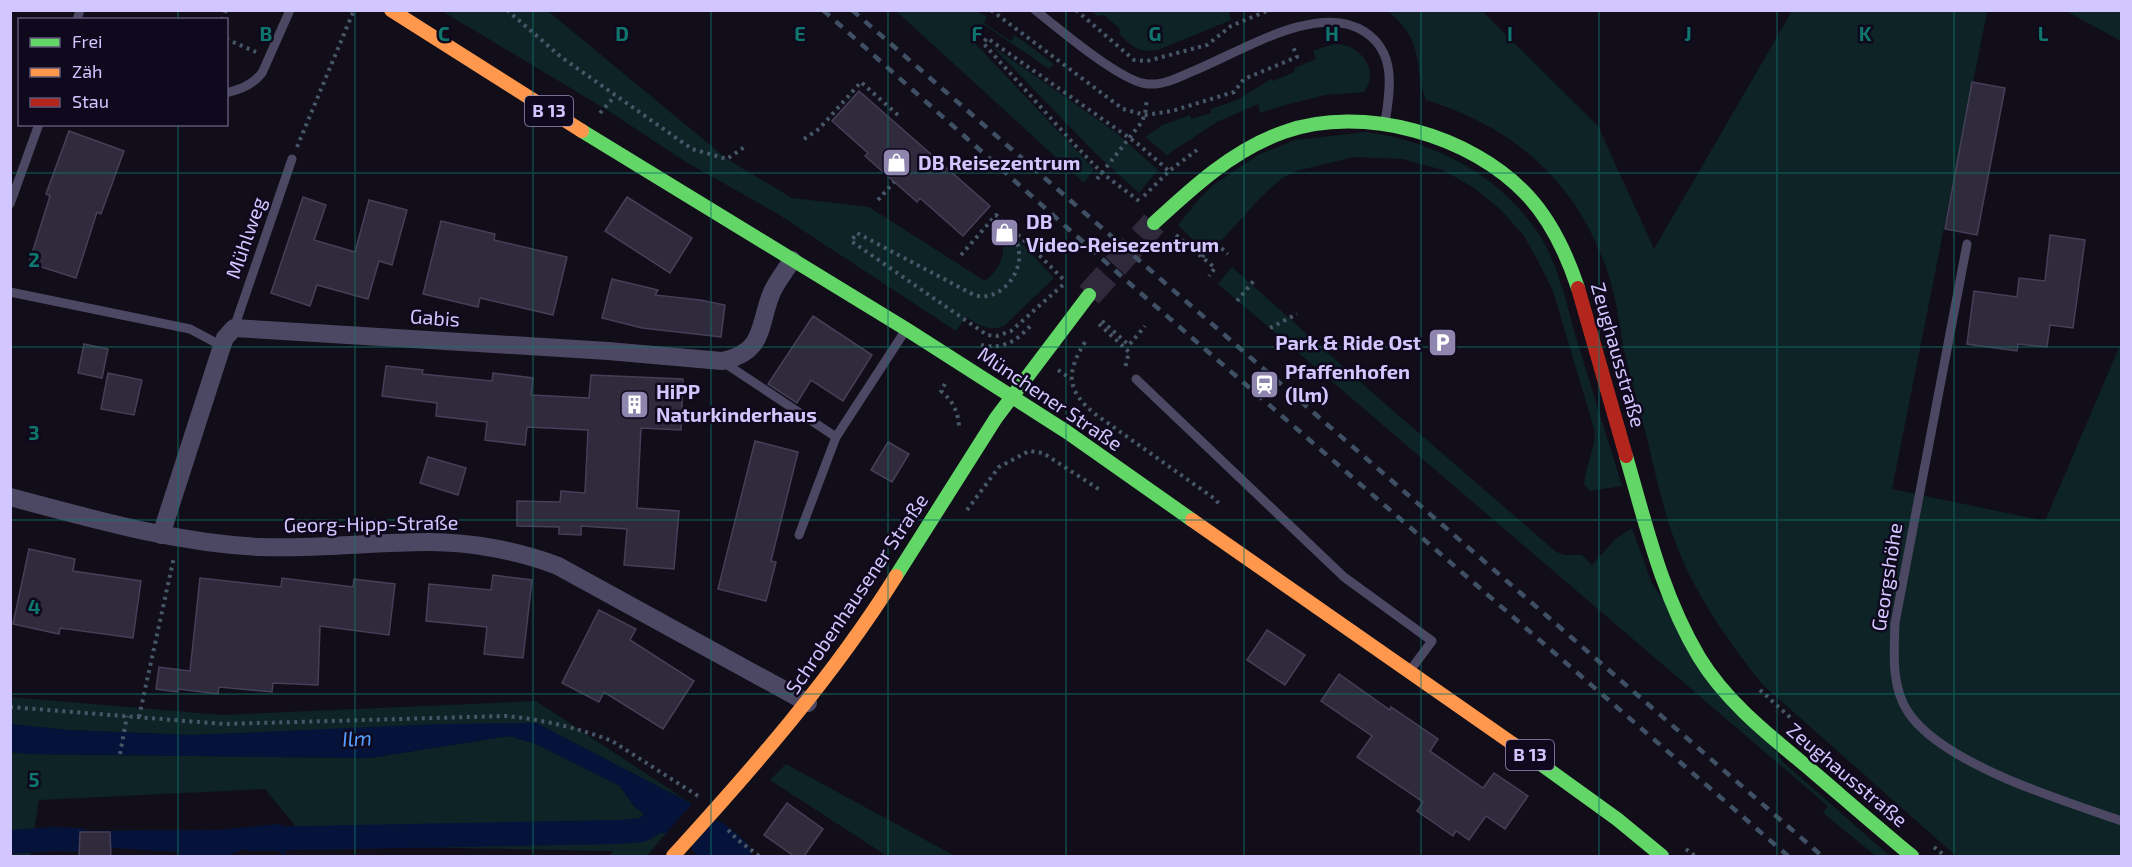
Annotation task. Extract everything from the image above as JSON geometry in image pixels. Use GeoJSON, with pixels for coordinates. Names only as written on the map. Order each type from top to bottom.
{"type":"FeatureCollection","features":[{"type":"Feature","properties":{"kind":"main road","name":"Münchener Straße"},"geometry":{"type":"LineString","coordinates":[[392,10],[540,106],[906,329],[1011,396],[1113,464],[1581,792],[1662,856]]}},
{"type":"Feature","properties":{"kind":"main road","name":"Zeughausstraße"},"geometry":{"type":"LineString","coordinates":[[1154,223],[1211,170],[1264,140],[1284,132],[1328,122],[1385,123],[1439,138],[1482,158],[1515,182],[1544,215],[1568,259],[1580,290],[1659,572],[1691,642],[1718,683],[1761,728],[1912,856]]}},
{"type":"Feature","properties":{"kind":"main road"},"geometry":{"type":"LineString","coordinates":[[1011,396],[1089,295]]}},
{"type":"Feature","properties":{"kind":"main road","name":"Schrobenhausener Straße"},"geometry":{"type":"LineString","coordinates":[[677,852],[808,703],[853,641],[1011,396]]}},
{"type":"Feature","properties":{"kind":"street","name":"Gabis"},"geometry":{"type":"LineString","coordinates":[[234,328],[608,351],[722,361],[733,359],[744,353],[756,342],[764,326],[772,293],[792,260]]}},
{"type":"Feature","properties":{"kind":"street"},"geometry":{"type":"LineString","coordinates":[[170,536],[222,346],[227,335],[234,328]]}},
{"type":"Feature","properties":{"kind":"street","name":"Georg-Hipp-Straße"},"geometry":{"type":"LineString","coordinates":[[10,497],[131,529],[225,544],[288,548],[430,542],[523,555],[558,566],[808,703]]}},
{"type":"Feature","properties":{"kind":"lane"},"geometry":{"type":"LineString","coordinates":[[228,92],[242,89],[262,73],[290,10]]}},
{"type":"Feature","properties":{"kind":"lane"},"geometry":{"type":"LineString","coordinates":[[1035,10],[1125,77],[1147,84],[1173,80],[1301,26],[1330,21],[1351,24],[1374,39],[1387,58],[1390,80],[1385,123]]}},
{"type":"Feature","properties":{"kind":"lane"},"geometry":{"type":"LineString","coordinates":[[10,204],[38,126]]}},
{"type":"Feature","properties":{"kind":"lane","name":"Mühlweg"},"geometry":{"type":"LineString","coordinates":[[234,328],[292,159]]}},
{"type":"Feature","properties":{"kind":"lane","name":"Georgshöhe"},"geometry":{"type":"LineString","coordinates":[[1966,244],[1895,623],[1894,652],[1900,693],[1907,711],[1919,725],[1954,751],[1988,770],[2040,792],[2121,821]]}},
{"type":"Feature","properties":{"kind":"lane"},"geometry":{"type":"LineString","coordinates":[[10,292],[190,329],[222,346]]}},
{"type":"Feature","properties":{"kind":"lane"},"geometry":{"type":"LineString","coordinates":[[799,535],[836,437],[906,329]]}},
{"type":"Feature","properties":{"kind":"lane"},"geometry":{"type":"LineString","coordinates":[[722,361],[836,437]]}},
{"type":"Feature","properties":{"kind":"lane"},"geometry":{"type":"LineString","coordinates":[[1133,378],[1344,577],[1432,641],[1409,672]]}},
{"type":"Feature","properties":{"kind":"path"},"geometry":{"type":"LineString","coordinates":[[292,159],[354,10]]}},
{"type":"Feature","properties":{"kind":"path"},"geometry":{"type":"LineString","coordinates":[[507,10],[561,57],[692,149],[727,159],[746,146]]}},
{"type":"Feature","properties":{"kind":"path"},"geometry":{"type":"LineString","coordinates":[[1076,10],[1134,60],[1147,61],[1207,45],[1231,26],[1269,10]]}},
{"type":"Feature","properties":{"kind":"path"},"geometry":{"type":"LineString","coordinates":[[1135,206],[1169,171],[1131,139],[987,38],[983,43],[1074,144],[1139,201]]}},
{"type":"Feature","properties":{"kind":"path"},"geometry":{"type":"LineString","coordinates":[[228,40],[270,57]]}},
{"type":"Feature","properties":{"kind":"path"},"geometry":{"type":"LineString","coordinates":[[804,139],[819,129],[861,81],[899,117]]}},
{"type":"Feature","properties":{"kind":"path"},"geometry":{"type":"LineString","coordinates":[[602,110],[615,96]]}},
{"type":"Feature","properties":{"kind":"path"},"geometry":{"type":"LineString","coordinates":[[1097,179],[1135,132]]}},
{"type":"Feature","properties":{"kind":"path"},"geometry":{"type":"LineString","coordinates":[[878,200],[894,182]]}},
{"type":"Feature","properties":{"kind":"path"},"geometry":{"type":"LineString","coordinates":[[961,255],[996,215],[1066,282]]}},
{"type":"Feature","properties":{"kind":"path"},"geometry":{"type":"LineString","coordinates":[[1015,231],[1019,254],[1016,271],[1004,288],[994,295],[983,297],[974,295],[857,233],[851,242],[975,328],[990,335],[1002,335],[1011,331],[1066,282]]}},
{"type":"Feature","properties":{"kind":"path"},"geometry":{"type":"LineString","coordinates":[[1176,235],[1215,268],[1209,276]]}},
{"type":"Feature","properties":{"kind":"path"},"geometry":{"type":"LineString","coordinates":[[1202,257],[1206,252],[1221,248],[1228,254]]}},
{"type":"Feature","properties":{"kind":"path"},"geometry":{"type":"LineString","coordinates":[[1238,301],[1256,278]]}},
{"type":"Feature","properties":{"kind":"path"},"geometry":{"type":"LineString","coordinates":[[1044,309],[1066,282]]}},
{"type":"Feature","properties":{"kind":"path"},"geometry":{"type":"LineString","coordinates":[[1270,328],[1297,314]]}},
{"type":"Feature","properties":{"kind":"path"},"geometry":{"type":"LineString","coordinates":[[972,342],[988,347],[1004,346],[1023,334],[1037,317]]}},
{"type":"Feature","properties":{"kind":"path"},"geometry":{"type":"LineString","coordinates":[[1094,330],[1102,321],[1129,345],[1145,326]]}},
{"type":"Feature","properties":{"kind":"path"},"geometry":{"type":"LineString","coordinates":[[1099,324],[1129,352],[1124,365],[1125,370],[1133,378]]}},
{"type":"Feature","properties":{"kind":"path"},"geometry":{"type":"LineString","coordinates":[[1086,406],[1076,395],[1071,372],[1089,336]]}},
{"type":"Feature","properties":{"kind":"path"},"geometry":{"type":"LineString","coordinates":[[963,515],[999,467],[1029,451],[1043,453],[1108,495]]}},
{"type":"Feature","properties":{"kind":"path"},"geometry":{"type":"LineString","coordinates":[[139,717],[170,536]]}},
{"type":"Feature","properties":{"kind":"path"},"geometry":{"type":"LineString","coordinates":[[10,707],[224,724],[521,717],[612,741],[711,812],[738,840],[759,856]]}},
{"type":"Feature","properties":{"kind":"path"},"geometry":{"type":"LineString","coordinates":[[120,754],[128,716]]}},
{"type":"Feature","properties":{"kind":"green space"},"geometry":{"type":"Polygon","coordinates":[[[1984,10],[1987,12],[1892,489],[2045,521],[2121,343],[2121,856],[1956,856],[1763,685],[1708,608],[1676,544],[1662,501],[1624,350],[1610,280],[1594,238],[1578,210],[1559,184],[1514,142],[1458,111],[1426,100],[1413,42],[1400,22],[1388,11],[1482,11],[1598,126],[1654,249],[1792,11],[1984,10]]]}},
{"type":"Feature","properties":{"kind":"green space"},"geometry":{"type":"Polygon","coordinates":[[[442,11],[548,11],[727,159],[792,198],[869,207],[985,281],[1000,264],[1003,241],[1016,237],[1054,278],[1004,326],[988,328],[966,317],[956,331],[778,214],[686,162],[607,110],[442,11]]]}},
{"type":"Feature","properties":{"kind":"green space"},"geometry":{"type":"Polygon","coordinates":[[[896,11],[977,11],[987,17],[984,23],[1011,41],[1015,35],[1054,64],[1049,69],[983,24],[972,40],[1094,169],[1084,183],[896,11]]]}},
{"type":"Feature","properties":{"kind":"green space"},"geometry":{"type":"Polygon","coordinates":[[[1091,11],[1229,11],[1231,20],[1158,50],[1145,51],[1128,42],[1119,34],[1120,29],[1104,15],[1097,16],[1091,11]]]}},
{"type":"Feature","properties":{"kind":"green space"},"geometry":{"type":"Polygon","coordinates":[[[2066,11],[2121,11],[2121,41],[2066,11]]]}},
{"type":"Feature","properties":{"kind":"green space"},"geometry":{"type":"Polygon","coordinates":[[[1334,44],[1352,48],[1365,59],[1370,75],[1369,84],[1364,92],[1325,95],[1260,113],[1258,104],[1217,122],[1168,156],[1145,137],[1162,125],[1190,115],[1191,119],[1211,113],[1211,109],[1237,100],[1271,79],[1273,81],[1295,72],[1294,68],[1316,59],[1313,51],[1334,44]]]}},
{"type":"Feature","properties":{"kind":"green space"},"geometry":{"type":"Polygon","coordinates":[[[991,45],[1114,131],[1158,170],[1139,193],[1095,153],[991,45]]]}},
{"type":"Feature","properties":{"kind":"green space"},"geometry":{"type":"Polygon","coordinates":[[[1366,132],[1417,144],[1465,165],[1506,196],[1540,236],[1558,276],[1622,486],[1590,491],[1584,484],[1595,432],[1553,291],[1524,236],[1501,210],[1474,188],[1443,170],[1402,159],[1354,157],[1296,171],[1281,179],[1261,197],[1223,239],[1202,249],[1178,225],[1213,185],[1258,155],[1295,140],[1366,132]]]}},
{"type":"Feature","properties":{"kind":"green space"},"geometry":{"type":"Polygon","coordinates":[[[1232,267],[1555,551],[1564,555],[1582,555],[1592,565],[1615,539],[1632,528],[1652,584],[1784,763],[1890,856],[1876,856],[1823,813],[1828,806],[1218,284],[1232,267]]]}},
{"type":"Feature","properties":{"kind":"green space"},"geometry":{"type":"Polygon","coordinates":[[[10,697],[222,715],[536,701],[692,804],[536,723],[192,735],[67,730],[11,724],[10,697]]]}},
{"type":"Feature","properties":{"kind":"green space"},"geometry":{"type":"Polygon","coordinates":[[[509,736],[536,744],[620,786],[634,806],[644,814],[639,823],[645,835],[654,832],[666,833],[647,856],[609,856],[613,851],[311,845],[265,789],[39,800],[30,856],[11,856],[11,752],[370,758],[509,736]]]}},
{"type":"Feature","properties":{"kind":"green space"},"geometry":{"type":"Polygon","coordinates":[[[786,764],[955,856],[887,856],[770,780],[786,764]]]}},
{"type":"Feature","properties":{"kind":"water"},"geometry":{"type":"Polygon","coordinates":[[[536,723],[692,804],[666,833],[624,835],[619,832],[623,827],[639,822],[644,814],[634,806],[620,786],[536,744],[509,736],[370,758],[11,752],[11,724],[67,730],[192,735],[440,724],[536,723]]]}},
{"type":"Feature","properties":{"kind":"water"},"geometry":{"type":"Polygon","coordinates":[[[281,824],[286,856],[272,848],[246,849],[226,856],[179,856],[179,852],[111,848],[110,832],[80,832],[79,847],[53,847],[54,831],[216,830],[281,824]]]}},
{"type":"Feature","properties":{"kind":"building"},"geometry":{"type":"Polygon","coordinates":[[[1972,82],[2005,88],[1977,235],[1945,229],[1972,82]]]}},
{"type":"Feature","properties":{"kind":"building"},"geometry":{"type":"Polygon","coordinates":[[[859,91],[990,206],[963,236],[920,198],[917,202],[865,156],[868,153],[832,121],[859,91]]]}},
{"type":"Feature","properties":{"kind":"building"},"geometry":{"type":"Polygon","coordinates":[[[69,131],[124,151],[101,214],[97,212],[76,278],[29,263],[50,196],[46,194],[69,131]]]}},
{"type":"Feature","properties":{"kind":"building"},"geometry":{"type":"Polygon","coordinates":[[[303,197],[326,205],[314,240],[355,252],[369,200],[407,210],[392,265],[379,261],[368,299],[317,285],[310,306],[271,293],[303,197]]]}},
{"type":"Feature","properties":{"kind":"building"},"geometry":{"type":"Polygon","coordinates":[[[627,197],[692,238],[670,273],[605,231],[627,197]]]}},
{"type":"Feature","properties":{"kind":"building"},"geometry":{"type":"Polygon","coordinates":[[[441,221],[495,234],[494,240],[567,257],[553,315],[480,298],[478,307],[423,294],[441,221]]]}},
{"type":"Feature","properties":{"kind":"building"},"geometry":{"type":"Polygon","coordinates":[[[2050,235],[2085,240],[2073,328],[2050,325],[2047,347],[2018,344],[2017,351],[1967,344],[1974,291],[2017,297],[2019,278],[2045,281],[2050,235]]]}},
{"type":"Feature","properties":{"kind":"building"},"geometry":{"type":"Polygon","coordinates":[[[612,279],[658,290],[655,295],[725,305],[721,337],[642,328],[602,318],[612,279]]]}},
{"type":"Feature","properties":{"kind":"building"},"geometry":{"type":"Polygon","coordinates":[[[813,316],[872,355],[843,401],[811,380],[797,403],[768,384],[813,316]]]}},
{"type":"Feature","properties":{"kind":"building"},"geometry":{"type":"Polygon","coordinates":[[[84,344],[108,349],[102,378],[78,373],[84,344]]]}},
{"type":"Feature","properties":{"kind":"building"},"geometry":{"type":"Polygon","coordinates":[[[386,366],[423,370],[422,374],[492,381],[493,373],[533,378],[531,395],[589,398],[591,375],[683,379],[681,430],[641,428],[637,508],[679,511],[674,569],[624,565],[627,529],[581,526],[581,535],[559,534],[559,527],[517,526],[517,501],[560,502],[561,491],[585,493],[588,430],[527,427],[525,445],[485,440],[487,422],[436,416],[437,403],[382,396],[386,366]]]}},
{"type":"Feature","properties":{"kind":"building"},"geometry":{"type":"Polygon","coordinates":[[[108,373],[142,380],[134,415],[101,409],[108,373]]]}},
{"type":"Feature","properties":{"kind":"building"},"geometry":{"type":"Polygon","coordinates":[[[755,441],[798,452],[771,561],[776,562],[766,601],[718,589],[755,441]]]}},
{"type":"Feature","properties":{"kind":"building"},"geometry":{"type":"Polygon","coordinates":[[[888,442],[909,454],[892,482],[871,470],[888,442]]]}},
{"type":"Feature","properties":{"kind":"building"},"geometry":{"type":"Polygon","coordinates":[[[428,457],[466,468],[458,495],[420,483],[428,457]]]}},
{"type":"Feature","properties":{"kind":"building"},"geometry":{"type":"Polygon","coordinates":[[[29,549],[75,559],[73,571],[141,581],[133,638],[60,628],[59,634],[13,624],[29,549]]]}},
{"type":"Feature","properties":{"kind":"building"},"geometry":{"type":"Polygon","coordinates":[[[493,575],[532,580],[523,658],[484,654],[487,627],[426,621],[429,584],[491,590],[493,575]]]}},
{"type":"Feature","properties":{"kind":"building"},"geometry":{"type":"Polygon","coordinates":[[[200,578],[281,587],[282,578],[353,587],[354,579],[395,584],[389,635],[320,626],[318,685],[273,683],[272,692],[219,687],[218,694],[156,689],[159,667],[190,671],[200,578]]]}},
{"type":"Feature","properties":{"kind":"building"},"geometry":{"type":"Polygon","coordinates":[[[599,610],[636,629],[630,640],[694,681],[663,729],[604,692],[599,702],[562,683],[599,610]]]}},
{"type":"Feature","properties":{"kind":"building"},"geometry":{"type":"Polygon","coordinates":[[[1267,630],[1305,655],[1285,685],[1247,660],[1267,630]]]}},
{"type":"Feature","properties":{"kind":"building"},"geometry":{"type":"Polygon","coordinates":[[[1339,674],[1390,710],[1391,707],[1438,739],[1430,751],[1483,788],[1494,773],[1528,796],[1505,829],[1486,816],[1469,840],[1456,831],[1453,836],[1417,811],[1423,802],[1357,757],[1372,736],[1321,701],[1339,674]]]}},
{"type":"Feature","properties":{"kind":"building"},"geometry":{"type":"Polygon","coordinates":[[[787,803],[823,829],[804,856],[794,856],[764,835],[787,803]]]}},
{"type":"Feature","properties":{"kind":"building"},"geometry":{"type":"Polygon","coordinates":[[[80,832],[110,832],[111,856],[79,856],[80,832]]]}},
{"type":"Feature","properties":{"kind":"waterway"},"geometry":{"type":"LineString","coordinates":[[252,839],[619,832],[642,830],[649,826]]}},
{"type":"Feature","properties":{"kind":"waterway"},"geometry":{"type":"LineString","coordinates":[[10,842],[80,840]]}},
{"type":"Feature","properties":{"kind":"waterway","name":"Ilm"},"geometry":{"type":"LineString","coordinates":[[712,841],[730,856]]}},
{"type":"Feature","properties":{"kind":"tunnel"},"geometry":{"type":"LineString","coordinates":[[1089,295],[1154,223]]}},
{"type":"Feature","properties":{"kind":"railway"},"geometry":{"type":"LineString","coordinates":[[823,10],[1137,290],[1788,856]]}},
{"type":"Feature","properties":{"kind":"railway"},"geometry":{"type":"LineString","coordinates":[[852,10],[1822,856]]}},
{"type":"Feature","properties":{"kind":"traffic: fast"},"geometry":{"type":"LineString","coordinates":[[1154,223],[1214,171],[1265,140],[1284,132],[1315,124],[1348,122],[1381,124],[1415,131],[1447,142],[1477,156],[1505,175],[1537,206],[1564,251],[1578,288]]}},
{"type":"Feature","properties":{"kind":"traffic: fast"},"geometry":{"type":"LineString","coordinates":[[582,131],[906,329],[1067,432],[1192,520]]}},
{"type":"Feature","properties":{"kind":"traffic: fast"},"geometry":{"type":"LineString","coordinates":[[896,576],[996,418],[1089,295]]}},
{"type":"Feature","properties":{"kind":"traffic: fast"},"geometry":{"type":"LineString","coordinates":[[1626,456],[1665,584],[1686,633],[1710,674],[1736,704],[1765,731],[1912,856]]}},
{"type":"Feature","properties":{"kind":"traffic: fast"},"geometry":{"type":"LineString","coordinates":[[1513,744],[1617,819],[1662,856]]}},
{"type":"Feature","properties":{"kind":"traffic: slow"},"geometry":{"type":"LineString","coordinates":[[391,10],[582,131]]}},
{"type":"Feature","properties":{"kind":"traffic: slow"},"geometry":{"type":"LineString","coordinates":[[1192,520],[1513,744]]}},
{"type":"Feature","properties":{"kind":"traffic: slow"},"geometry":{"type":"LineString","coordinates":[[673,856],[733,789],[819,686],[896,576]]}},
{"type":"Feature","properties":{"kind":"traffic: jam"},"geometry":{"type":"LineString","coordinates":[[1578,288],[1626,456]]}},
{"type":"Feature","properties":{"kind":"place","name":"DB Reisezentrum"},"geometry":{"type":"Point","coordinates":[897,163]}},
{"type":"Feature","properties":{"kind":"place","name":"DB Video-Reisezentrum"},"geometry":{"type":"Point","coordinates":[1005,233]}},
{"type":"Feature","properties":{"kind":"place","name":"Park & Ride Ost"},"geometry":{"type":"Point","coordinates":[1442,343]}},
{"type":"Feature","properties":{"kind":"place","name":"Pfaffenhofen (Ilm)"},"geometry":{"type":"Point","coordinates":[1264,384]}},
{"type":"Feature","properties":{"kind":"place","name":"HiPP Naturkinderhaus"},"geometry":{"type":"Point","coordinates":[635,404]}}]}
